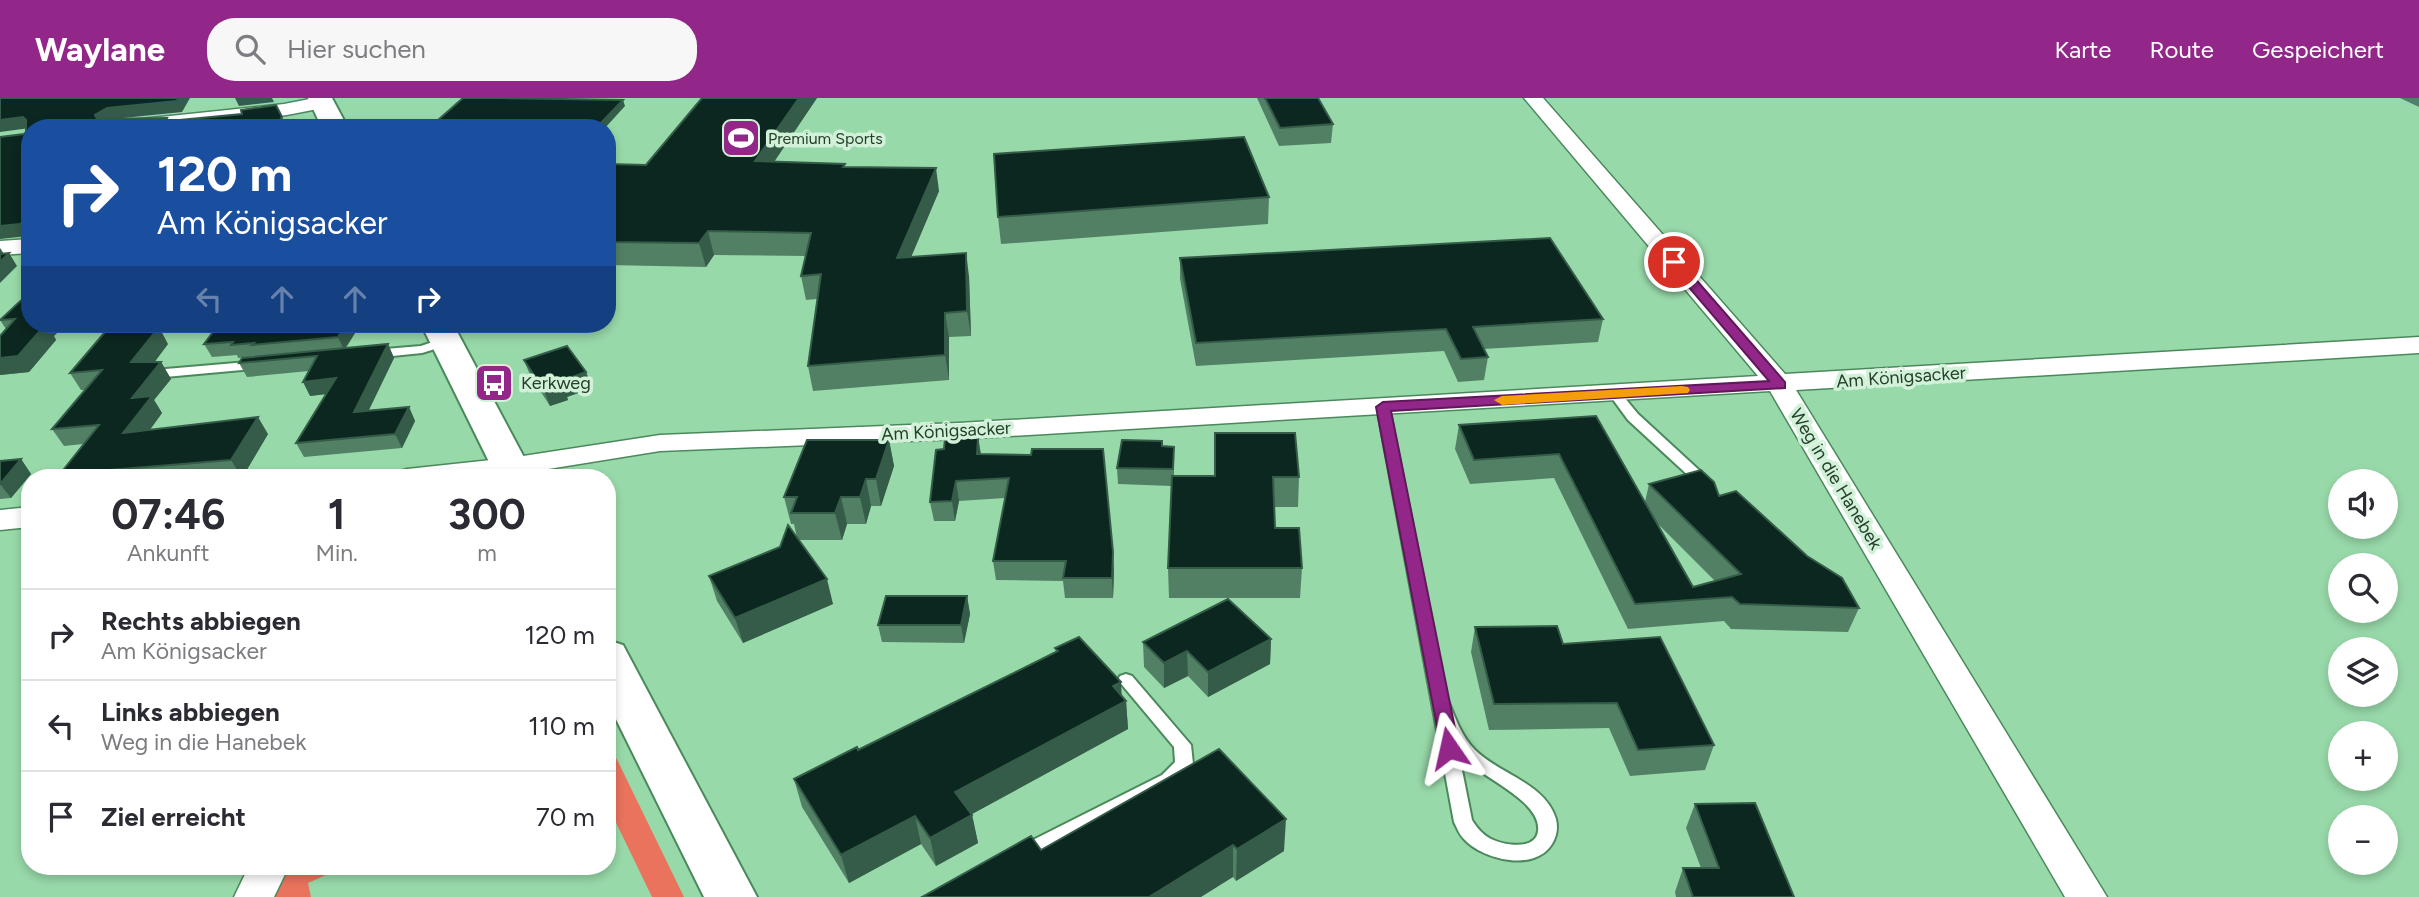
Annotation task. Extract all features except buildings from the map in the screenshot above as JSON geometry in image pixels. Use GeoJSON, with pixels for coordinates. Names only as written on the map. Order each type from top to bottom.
{"type":"FeatureCollection","features":[{"type":"Feature","properties":{"kind":"street","name":"Weg in die Hanebek"},"geometry":{"type":"LineString","coordinates":[[1533,98],[1780,385],[2087,897]]}},
{"type":"Feature","properties":{"kind":"street"},"geometry":{"type":"LineString","coordinates":[[198,119],[284,110],[321,100],[330,119]]}},
{"type":"Feature","properties":{"kind":"street"},"geometry":{"type":"LineString","coordinates":[[0,248],[21,247]]}},
{"type":"Feature","properties":{"kind":"street"},"geometry":{"type":"LineString","coordinates":[[443,333],[511,469]]}},
{"type":"Feature","properties":{"kind":"street","name":"Am Königsacker"},"geometry":{"type":"LineString","coordinates":[[528,469],[660,443],[959,431],[1780,385],[2419,345]]}},
{"type":"Feature","properties":{"kind":"street"},"geometry":{"type":"LineString","coordinates":[[0,520],[21,518]]}},
{"type":"Feature","properties":{"kind":"street"},"geometry":{"type":"LineString","coordinates":[[616,673],[731,897]]}},
{"type":"Feature","properties":{"kind":"street"},"geometry":{"type":"LineString","coordinates":[[254,897],[265,875]]}},
{"type":"Feature","properties":{"kind":"lane"},"geometry":{"type":"LineString","coordinates":[[355,355],[422,349],[441,333]]}},
{"type":"Feature","properties":{"kind":"lane"},"geometry":{"type":"LineString","coordinates":[[154,374],[275,363]]}},
{"type":"Feature","properties":{"kind":"lane"},"geometry":{"type":"LineString","coordinates":[[1615,394],[1633,417],[1696,475]]}},
{"type":"Feature","properties":{"kind":"lane"},"geometry":{"type":"LineString","coordinates":[[1383,407],[1439,698],[1465,828],[1479,842],[1500,851],[1514,854],[1538,847],[1545,839],[1548,829],[1541,808],[1493,775],[1462,747],[1439,698]]}},
{"type":"Feature","properties":{"kind":"lane"},"geometry":{"type":"LineString","coordinates":[[1006,863],[1168,780],[1184,764],[1182,745],[1126,680]]}},
{"type":"Feature","properties":{"kind":"shaded area"},"geometry":{"type":"Polygon","coordinates":[[[616,757],[684,897],[652,897],[616,823],[616,757]]]}},
{"type":"Feature","properties":{"kind":"shaded area"},"geometry":{"type":"Polygon","coordinates":[[[286,875],[326,875],[308,883],[311,897],[275,897],[286,875]]]}},
{"type":"Feature","properties":{"kind":"slow traffic"},"geometry":{"type":"LineString","coordinates":[[1502,400],[1682,390]]}},
{"type":"Feature","properties":{"kind":"place","name":"Premium Sports"},"geometry":{"type":"Point","coordinates":[741,138]}},
{"type":"Feature","properties":{"kind":"place","name":"Kerkweg"},"geometry":{"type":"Point","coordinates":[494,383]}},
{"type":"Feature","properties":{"kind":"route"},"geometry":{"type":"LineString","coordinates":[[1449,748],[1383,407],[1780,385],[1674,262]]}}]}
